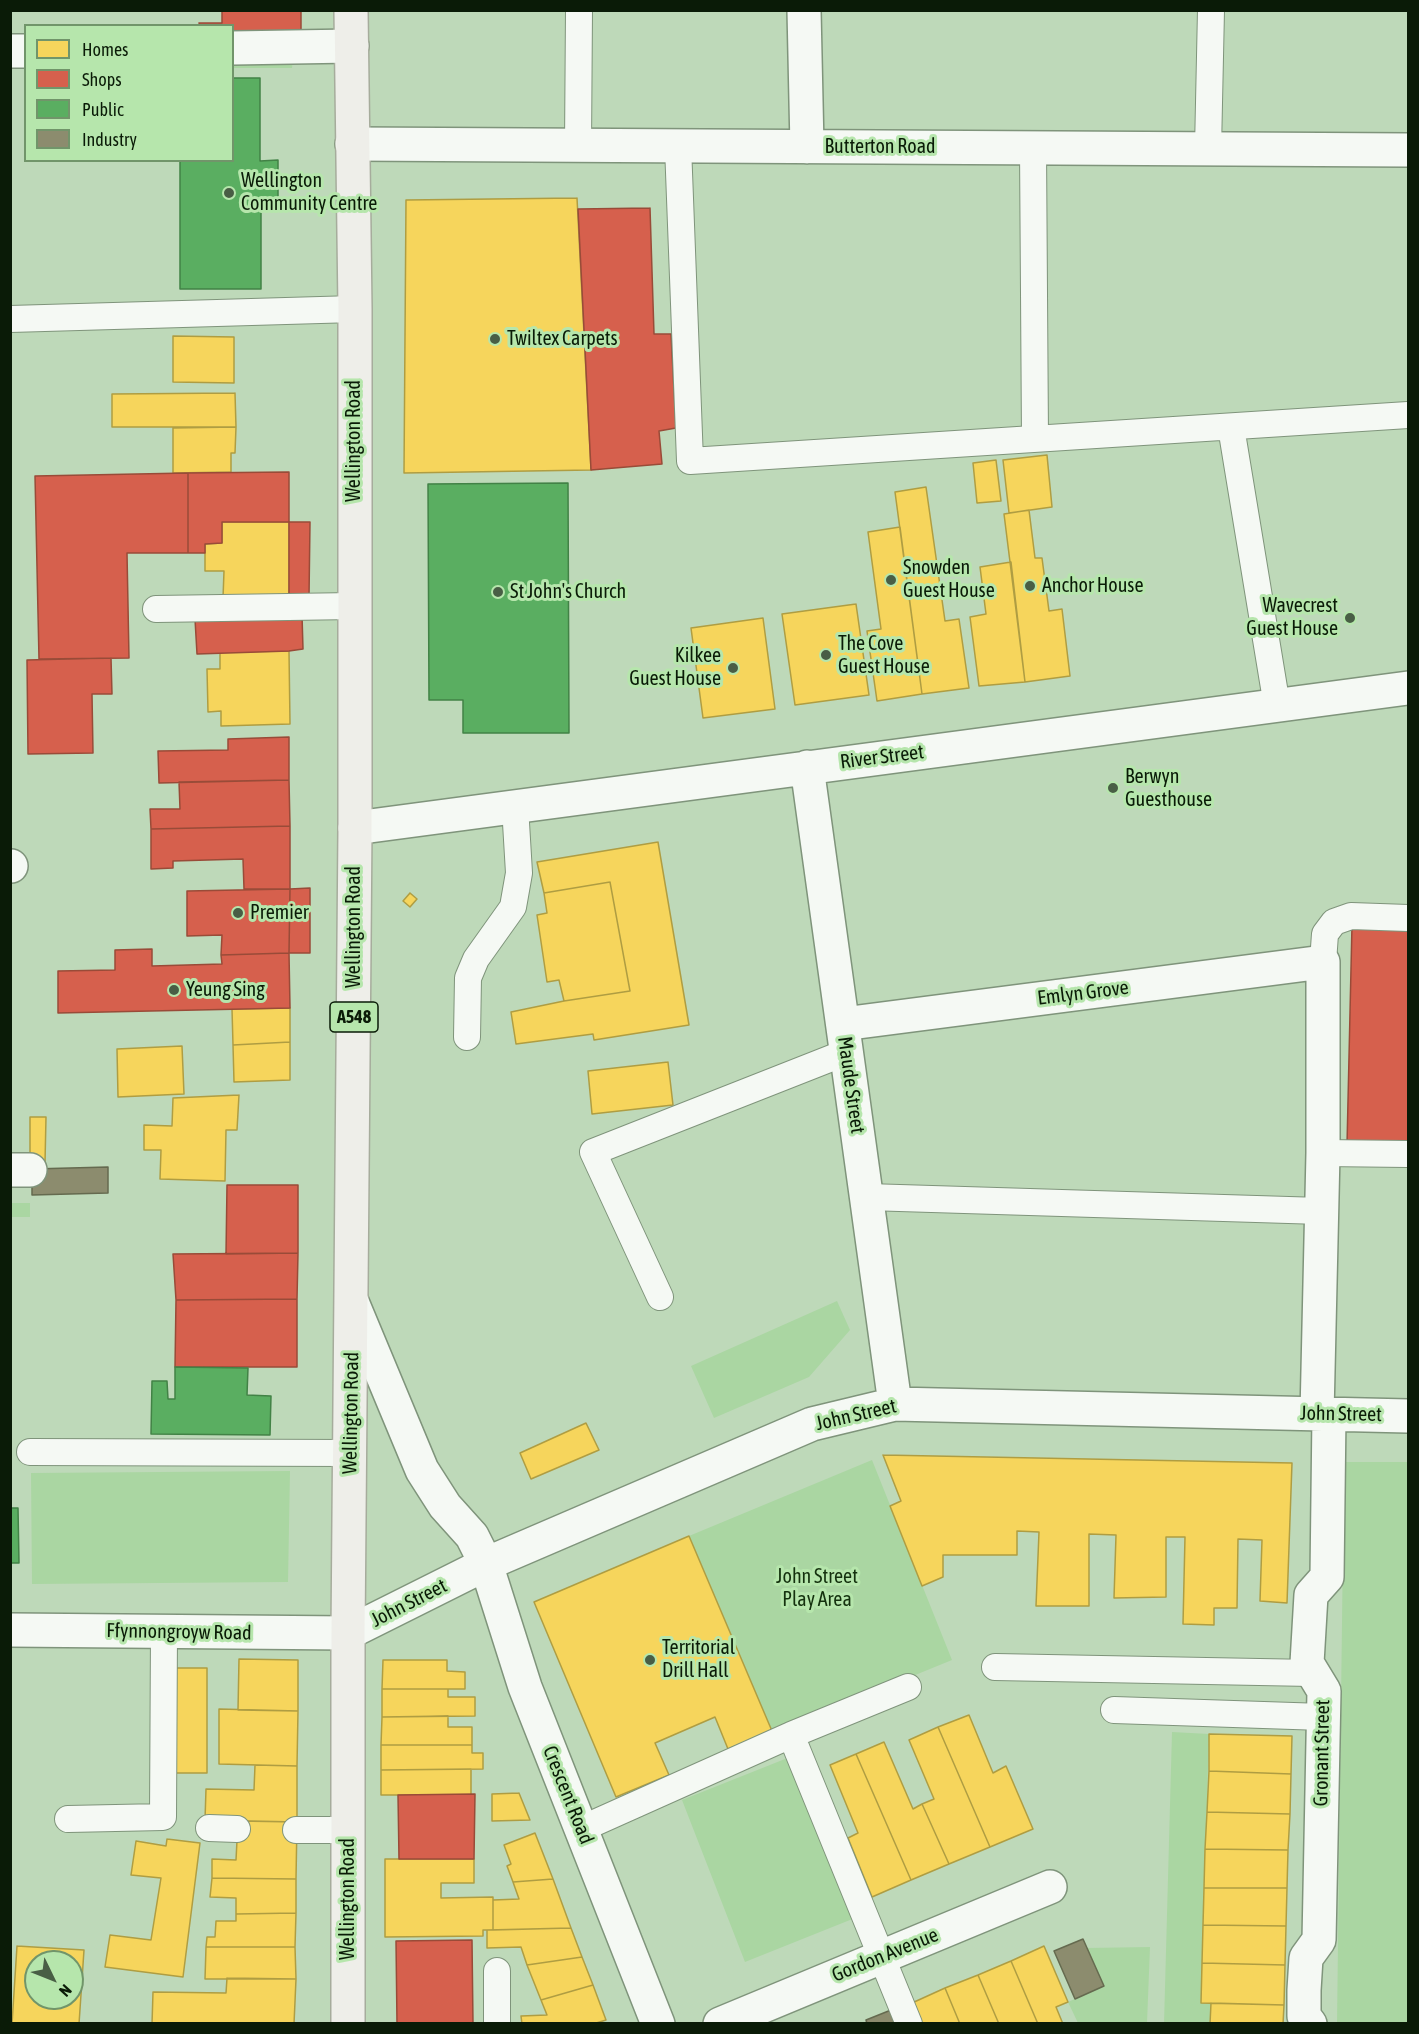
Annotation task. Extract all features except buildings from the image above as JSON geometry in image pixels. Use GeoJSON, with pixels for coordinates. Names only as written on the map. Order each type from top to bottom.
{"type":"FeatureCollection","features":[{"type":"Feature","properties":{"kind":"main road","name":"Wellington Road"},"geometry":{"type":"LineString","coordinates":[[348,2024],[348,1633],[355,828],[355,309],[351,10]]}},
{"type":"Feature","properties":{"kind":"street"},"geometry":{"type":"LineString","coordinates":[[804,10],[807,147]]}},
{"type":"Feature","properties":{"kind":"street"},"geometry":{"type":"LineString","coordinates":[[234,48],[352,46]]}},
{"type":"Feature","properties":{"kind":"street","name":"Butterton Road"},"geometry":{"type":"LineString","coordinates":[[352,144],[1408,150]]}},
{"type":"Feature","properties":{"kind":"street","name":"River Street"},"geometry":{"type":"LineString","coordinates":[[355,828],[1408,688]]}},
{"type":"Feature","properties":{"kind":"street","name":"Maude Street"},"geometry":{"type":"LineString","coordinates":[[807,767],[895,1404]]}},
{"type":"Feature","properties":{"kind":"street","name":"Emlyn Grove"},"geometry":{"type":"LineString","coordinates":[[845,1038],[1323,962]]}},
{"type":"Feature","properties":{"kind":"street","name":"Gronant Street"},"geometry":{"type":"LineString","coordinates":[[1310,2024],[1304,2016],[1304,1990],[1306,1958],[1319,1940],[1324,1691],[1307,1663],[1311,1595],[1327,1577],[1321,1211],[1323,962]]}},
{"type":"Feature","properties":{"kind":"street","name":"Crescent Road"},"geometry":{"type":"LineString","coordinates":[[352,1302],[422,1470],[445,1506],[472,1536],[486,1564],[525,1688],[658,2024]]}},
{"type":"Feature","properties":{"kind":"street","name":"John Street"},"geometry":{"type":"LineString","coordinates":[[348,1633],[486,1564],[812,1424],[895,1404],[1408,1416]]}},
{"type":"Feature","properties":{"kind":"street","name":"Ffynnongroyw Road"},"geometry":{"type":"LineString","coordinates":[[10,1630],[348,1633]]}},
{"type":"Feature","properties":{"kind":"street","name":"Gordon Avenue"},"geometry":{"type":"LineString","coordinates":[[720,2024],[1050,1887]]}},
{"type":"Feature","properties":{"kind":"lane"},"geometry":{"type":"LineString","coordinates":[[578,146],[579,10]]}},
{"type":"Feature","properties":{"kind":"lane"},"geometry":{"type":"LineString","coordinates":[[1208,149],[1211,10]]}},
{"type":"Feature","properties":{"kind":"lane"},"geometry":{"type":"LineString","coordinates":[[678,146],[690,461],[1408,415]]}},
{"type":"Feature","properties":{"kind":"lane"},"geometry":{"type":"LineString","coordinates":[[1033,148],[1035,438]]}},
{"type":"Feature","properties":{"kind":"lane"},"geometry":{"type":"LineString","coordinates":[[10,319],[355,309]]}},
{"type":"Feature","properties":{"kind":"lane"},"geometry":{"type":"LineString","coordinates":[[1231,427],[1277,706]]}},
{"type":"Feature","properties":{"kind":"lane"},"geometry":{"type":"LineString","coordinates":[[156,609],[354,606]]}},
{"type":"Feature","properties":{"kind":"lane"},"geometry":{"type":"LineString","coordinates":[[467,1037],[468,978],[476,959],[513,907],[519,873],[515,806]]}},
{"type":"Feature","properties":{"kind":"lane"},"geometry":{"type":"LineString","coordinates":[[1323,962],[1325,934],[1334,922],[1351,916],[1408,918]]}},
{"type":"Feature","properties":{"kind":"lane"},"geometry":{"type":"LineString","coordinates":[[660,1297],[593,1152],[845,1038]]}},
{"type":"Feature","properties":{"kind":"lane"},"geometry":{"type":"LineString","coordinates":[[1323,1153],[1408,1154]]}},
{"type":"Feature","properties":{"kind":"lane"},"geometry":{"type":"LineString","coordinates":[[867,1197],[1321,1211]]}},
{"type":"Feature","properties":{"kind":"lane"},"geometry":{"type":"LineString","coordinates":[[30,1452],[351,1453]]}},
{"type":"Feature","properties":{"kind":"lane"},"geometry":{"type":"LineString","coordinates":[[68,1819],[163,1817],[164,1632]]}},
{"type":"Feature","properties":{"kind":"lane"},"geometry":{"type":"LineString","coordinates":[[995,1667],[1312,1673]]}},
{"type":"Feature","properties":{"kind":"lane"},"geometry":{"type":"LineString","coordinates":[[581,1829],[791,1735],[908,1687]]}},
{"type":"Feature","properties":{"kind":"lane"},"geometry":{"type":"LineString","coordinates":[[1114,1710],[1323,1717]]}},
{"type":"Feature","properties":{"kind":"lane"},"geometry":{"type":"LineString","coordinates":[[791,1735],[909,2024]]}},
{"type":"Feature","properties":{"kind":"lane"},"geometry":{"type":"LineString","coordinates":[[209,1828],[237,1829]]}},
{"type":"Feature","properties":{"kind":"lane"},"geometry":{"type":"LineString","coordinates":[[296,1830],[348,1830]]}},
{"type":"Feature","properties":{"kind":"lane"},"geometry":{"type":"LineString","coordinates":[[497,1971],[497,2024]]}},
{"type":"Feature","properties":{"kind":"green space"},"geometry":{"type":"Polygon","coordinates":[[[234,58],[293,58],[292,68],[234,68],[234,58]]]}},
{"type":"Feature","properties":{"kind":"green space"},"geometry":{"type":"Polygon","coordinates":[[[11,1203],[30,1203],[30,1217],[11,1217],[11,1203]]]}},
{"type":"Feature","properties":{"kind":"green space"},"geometry":{"type":"Polygon","coordinates":[[[837,1301],[850,1330],[809,1377],[714,1418],[691,1366],[837,1301]]]}},
{"type":"Feature","properties":{"kind":"green space","name":"John Street Play Area"},"geometry":{"type":"Polygon","coordinates":[[[872,1460],[952,1660],[772,1731],[689,1536],[872,1460]]]}},
{"type":"Feature","properties":{"kind":"green space"},"geometry":{"type":"Polygon","coordinates":[[[1344,1462],[1408,1462],[1408,2023],[1337,2024],[1344,1462]]]}},
{"type":"Feature","properties":{"kind":"green space"},"geometry":{"type":"Polygon","coordinates":[[[290,1471],[288,1582],[32,1584],[31,1473],[290,1471]]]}},
{"type":"Feature","properties":{"kind":"green space"},"geometry":{"type":"Polygon","coordinates":[[[1172,1732],[1209,1734],[1201,2003],[1211,2003],[1210,2023],[1164,2024],[1172,1732]]]}},
{"type":"Feature","properties":{"kind":"green space"},"geometry":{"type":"Polygon","coordinates":[[[790,1757],[855,1918],[745,1962],[682,1800],[790,1757]]]}},
{"type":"Feature","properties":{"kind":"green space"},"geometry":{"type":"Polygon","coordinates":[[[1150,1947],[1147,2023],[1078,2023],[1068,2002],[1104,1986],[1087,1948],[1150,1947]]]}},
{"type":"Feature","properties":{"kind":"place","name":"Wellington Community Centre"},"geometry":{"type":"Point","coordinates":[229,193]}},
{"type":"Feature","properties":{"kind":"place","name":"Twiltex Carpets"},"geometry":{"type":"Point","coordinates":[495,339]}},
{"type":"Feature","properties":{"kind":"place","name":"Snowden Guest House"},"geometry":{"type":"Point","coordinates":[891,580]}},
{"type":"Feature","properties":{"kind":"place","name":"Anchor House"},"geometry":{"type":"Point","coordinates":[1030,586]}},
{"type":"Feature","properties":{"kind":"place","name":"St John's Church"},"geometry":{"type":"Point","coordinates":[498,592]}},
{"type":"Feature","properties":{"kind":"place","name":"Wavecrest Guest House"},"geometry":{"type":"Point","coordinates":[1350,618]}},
{"type":"Feature","properties":{"kind":"place","name":"The Cove Guest House"},"geometry":{"type":"Point","coordinates":[826,655]}},
{"type":"Feature","properties":{"kind":"place","name":"Kilkee Guest House"},"geometry":{"type":"Point","coordinates":[733,668]}},
{"type":"Feature","properties":{"kind":"place","name":"Berwyn Guesthouse"},"geometry":{"type":"Point","coordinates":[1113,788]}},
{"type":"Feature","properties":{"kind":"place","name":"Premier"},"geometry":{"type":"Point","coordinates":[238,913]}},
{"type":"Feature","properties":{"kind":"place","name":"Yeung Sing"},"geometry":{"type":"Point","coordinates":[174,990]}},
{"type":"Feature","properties":{"kind":"place","name":"Territorial Drill Hall"},"geometry":{"type":"Point","coordinates":[650,1660]}}]}
